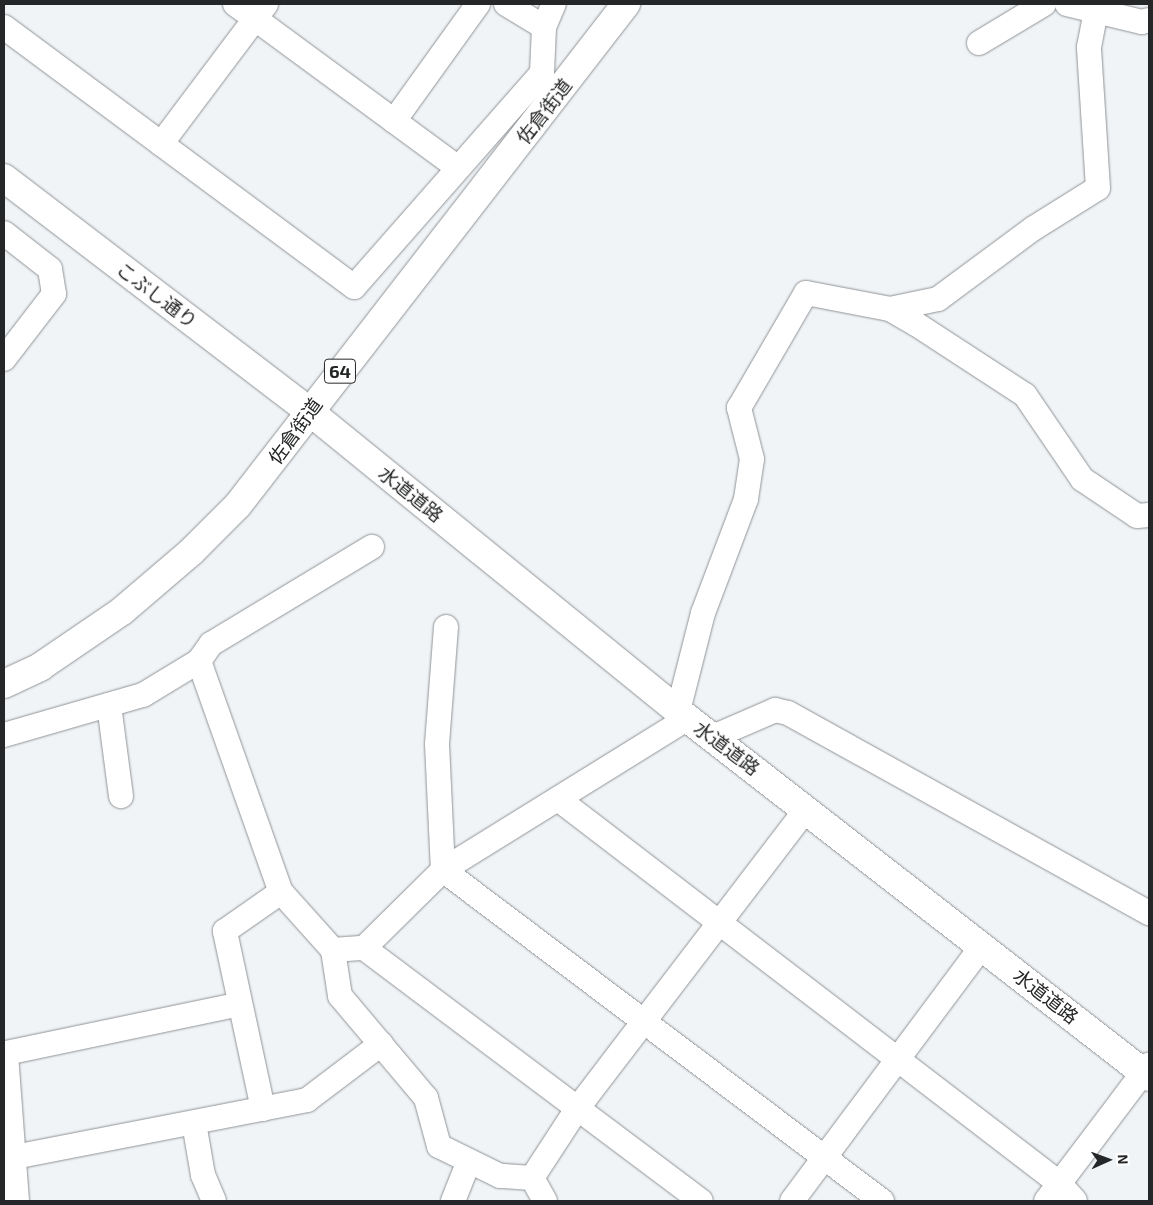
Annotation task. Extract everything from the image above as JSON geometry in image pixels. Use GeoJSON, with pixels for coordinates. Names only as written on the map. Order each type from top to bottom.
{"type":"FeatureCollection","features":[{"type":"Feature","properties":{"kind":"street"},"geometry":{"type":"LineString","coordinates":[[235,4],[261,11],[394,121],[457,167]]}},
{"type":"Feature","properties":{"kind":"street"},"geometry":{"type":"LineString","coordinates":[[394,121],[478,4]]}},
{"type":"Feature","properties":{"kind":"street"},"geometry":{"type":"LineString","coordinates":[[506,4],[544,27]]}},
{"type":"Feature","properties":{"kind":"street"},"geometry":{"type":"LineString","coordinates":[[4,27],[354,287],[457,167],[542,73],[544,27],[554,4]]}},
{"type":"Feature","properties":{"kind":"street","name":"佐倉街道"},"geometry":{"type":"LineString","coordinates":[[4,684],[84,640],[191,552],[238,505],[626,4]]}},
{"type":"Feature","properties":{"kind":"street"},"geometry":{"type":"LineString","coordinates":[[979,43],[1044,4]]}},
{"type":"Feature","properties":{"kind":"street"},"geometry":{"type":"LineString","coordinates":[[1067,4],[1142,22],[1149,20]]}},
{"type":"Feature","properties":{"kind":"street"},"geometry":{"type":"LineString","coordinates":[[161,144],[261,11]]}},
{"type":"Feature","properties":{"kind":"street"},"geometry":{"type":"LineString","coordinates":[[890,309],[938,299],[1034,228],[1098,188],[1088,47],[1096,12]]}},
{"type":"Feature","properties":{"kind":"street","name":"こぶし通り"},"geometry":{"type":"LineString","coordinates":[[4,178],[310,411]]}},
{"type":"Feature","properties":{"kind":"street"},"geometry":{"type":"LineString","coordinates":[[4,233],[50,269],[54,294],[4,359]]}},
{"type":"Feature","properties":{"kind":"street"},"geometry":{"type":"LineString","coordinates":[[364,948],[443,870],[558,799],[683,715],[703,613],[746,499],[752,459],[739,408],[806,293],[890,309],[1025,395],[1082,478],[1137,516],[1149,516]]}},
{"type":"Feature","properties":{"kind":"street","name":"水道道路"},"geometry":{"type":"LineString","coordinates":[[310,411],[683,715],[1147,1072]]}},
{"type":"Feature","properties":{"kind":"street"},"geometry":{"type":"LineString","coordinates":[[4,735],[143,695],[199,661],[211,644],[372,547]]}},
{"type":"Feature","properties":{"kind":"street"},"geometry":{"type":"LineString","coordinates":[[443,870],[437,744],[446,627]]}},
{"type":"Feature","properties":{"kind":"street"},"geometry":{"type":"LineString","coordinates":[[199,661],[281,892],[333,950],[340,996],[426,1098],[439,1146],[500,1176],[532,1178]]}},
{"type":"Feature","properties":{"kind":"street"},"geometry":{"type":"LineString","coordinates":[[109,705],[121,796]]}},
{"type":"Feature","properties":{"kind":"street"},"geometry":{"type":"LineString","coordinates":[[713,737],[775,710],[788,713],[1149,913]]}},
{"type":"Feature","properties":{"kind":"street"},"geometry":{"type":"LineString","coordinates":[[558,799],[898,1060],[1052,1192],[1075,1201]]}},
{"type":"Feature","properties":{"kind":"street"},"geometry":{"type":"LineString","coordinates":[[532,1178],[577,1109],[647,1021],[717,922],[806,809]]}},
{"type":"Feature","properties":{"kind":"street"},"geometry":{"type":"LineString","coordinates":[[443,870],[647,1021],[882,1201]]}},
{"type":"Feature","properties":{"kind":"street"},"geometry":{"type":"LineString","coordinates":[[263,1109],[225,931],[281,892]]}},
{"type":"Feature","properties":{"kind":"street"},"geometry":{"type":"LineString","coordinates":[[792,1201],[982,946]]}},
{"type":"Feature","properties":{"kind":"street"},"geometry":{"type":"LineString","coordinates":[[333,950],[364,948],[701,1201]]}},
{"type":"Feature","properties":{"kind":"street"},"geometry":{"type":"LineString","coordinates":[[17,1201],[9,1159],[6,1053],[240,1004]]}},
{"type":"Feature","properties":{"kind":"street"},"geometry":{"type":"LineString","coordinates":[[9,1159],[307,1100],[380,1044]]}},
{"type":"Feature","properties":{"kind":"street"},"geometry":{"type":"LineString","coordinates":[[1052,1192],[1147,1072]]}},
{"type":"Feature","properties":{"kind":"street"},"geometry":{"type":"LineString","coordinates":[[194,1123],[203,1175],[214,1201]]}},
{"type":"Feature","properties":{"kind":"street"},"geometry":{"type":"LineString","coordinates":[[453,1201],[469,1161]]}},
{"type":"Feature","properties":{"kind":"street"},"geometry":{"type":"LineString","coordinates":[[532,1178],[545,1201]]}}]}
